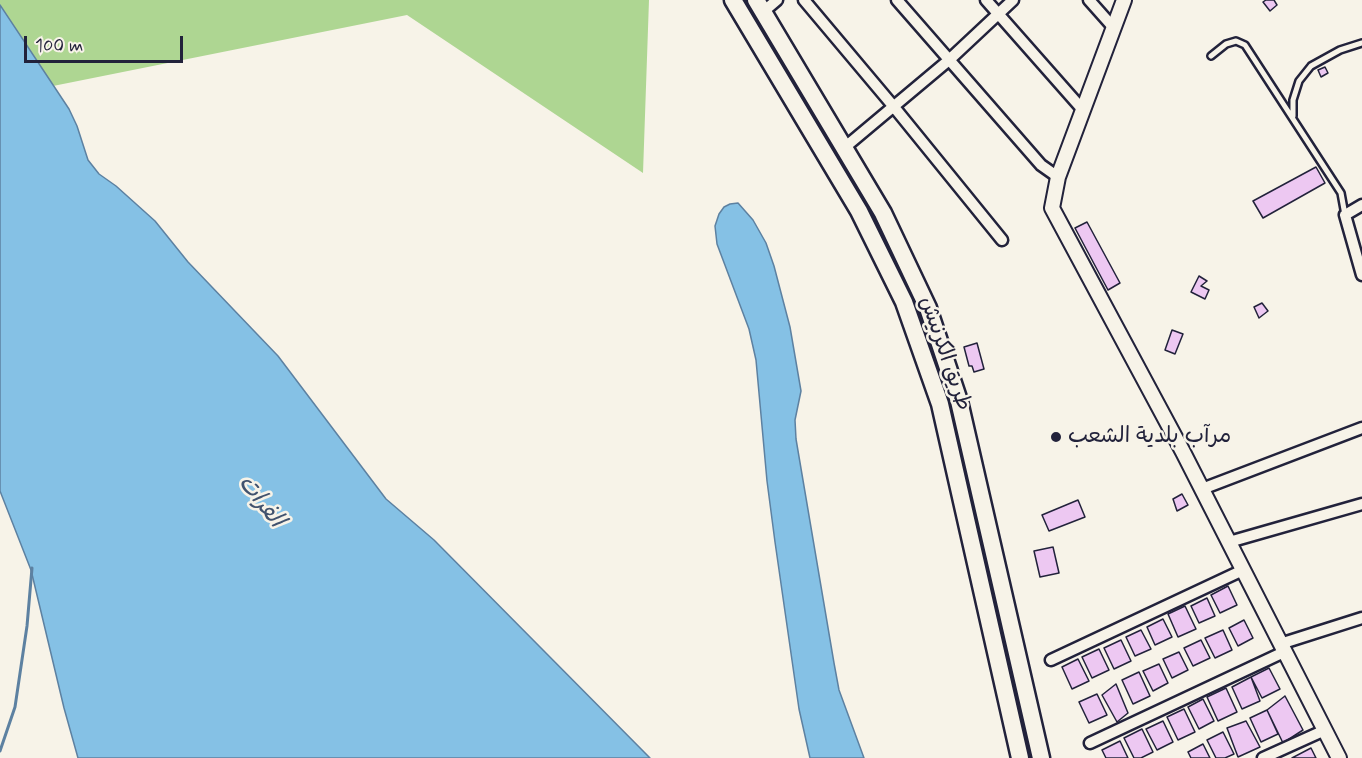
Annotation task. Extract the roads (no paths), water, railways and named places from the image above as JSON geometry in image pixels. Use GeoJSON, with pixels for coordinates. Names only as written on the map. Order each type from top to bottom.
{"type":"FeatureCollection","features":[{"type":"Feature","properties":{"kind":"main road","name":"طريق الكرنيش"},"geometry":{"type":"LineString","coordinates":[[733,0],[859,211],[904,302],[940,404],[1020,758]]}},
{"type":"Feature","properties":{"kind":"main road","name":"طريق الكرنيش"},"geometry":{"type":"LineString","coordinates":[[759,6],[884,213],[928,308],[959,401],[1041,758]]}},
{"type":"Feature","properties":{"kind":"street"},"geometry":{"type":"LineString","coordinates":[[759,6],[777,0]]}},
{"type":"Feature","properties":{"kind":"street"},"geometry":{"type":"LineString","coordinates":[[804,0],[894,106],[1002,240]]}},
{"type":"Feature","properties":{"kind":"street"},"geometry":{"type":"LineString","coordinates":[[897,0],[1041,165],[1058,177]]}},
{"type":"Feature","properties":{"kind":"street"},"geometry":{"type":"LineString","coordinates":[[986,0],[1083,110]]}},
{"type":"Feature","properties":{"kind":"street"},"geometry":{"type":"LineString","coordinates":[[844,148],[950,60],[1013,0]]}},
{"type":"Feature","properties":{"kind":"street"},"geometry":{"type":"LineString","coordinates":[[1089,0],[1113,27]]}},
{"type":"Feature","properties":{"kind":"street"},"geometry":{"type":"LineString","coordinates":[[1124,0],[1058,177],[1052,208],[1202,489],[1339,758]]}},
{"type":"Feature","properties":{"kind":"street"},"geometry":{"type":"LineString","coordinates":[[1362,205],[1345,214],[1362,275]]}},
{"type":"Feature","properties":{"kind":"street"},"geometry":{"type":"LineString","coordinates":[[1202,489],[1362,428]]}},
{"type":"Feature","properties":{"kind":"street"},"geometry":{"type":"LineString","coordinates":[[1229,542],[1362,504]]}},
{"type":"Feature","properties":{"kind":"street"},"geometry":{"type":"LineString","coordinates":[[1051,660],[1243,570]]}},
{"type":"Feature","properties":{"kind":"street"},"geometry":{"type":"LineString","coordinates":[[1090,743],[1282,648],[1362,618]]}},
{"type":"Feature","properties":{"kind":"street"},"geometry":{"type":"LineString","coordinates":[[1263,758],[1325,730]]}},
{"type":"Feature","properties":{"kind":"lane"},"geometry":{"type":"LineString","coordinates":[[1211,56],[1226,44],[1236,41],[1245,45],[1341,193],[1345,214]]}},
{"type":"Feature","properties":{"kind":"lane"},"geometry":{"type":"LineString","coordinates":[[1293,118],[1293,100],[1299,81],[1311,66],[1340,50],[1362,43]]}},
{"type":"Feature","properties":{"kind":"water","name":"الفرات"},"geometry":{"type":"Polygon","coordinates":[[[0,5],[69,109],[88,160],[99,174],[155,221],[188,262],[278,356],[386,499],[434,540],[650,758],[78,758],[31,570],[0,491],[0,5]]]}},
{"type":"Feature","properties":{"kind":"water"},"geometry":{"type":"Polygon","coordinates":[[[738,203],[753,220],[766,243],[790,327],[801,391],[795,420],[796,439],[834,663],[839,690],[864,758],[810,758],[799,709],[775,542],[756,360],[749,329],[717,244],[715,226],[719,214],[724,207],[738,203]]]}},
{"type":"Feature","properties":{"kind":"waterway"},"geometry":{"type":"LineString","coordinates":[[0,751],[15,707],[27,626],[32,568]]}},
{"type":"Feature","properties":{"kind":"place","name":"مرآب بلدية الشعب"},"geometry":{"type":"Point","coordinates":[1056,437]}}]}
